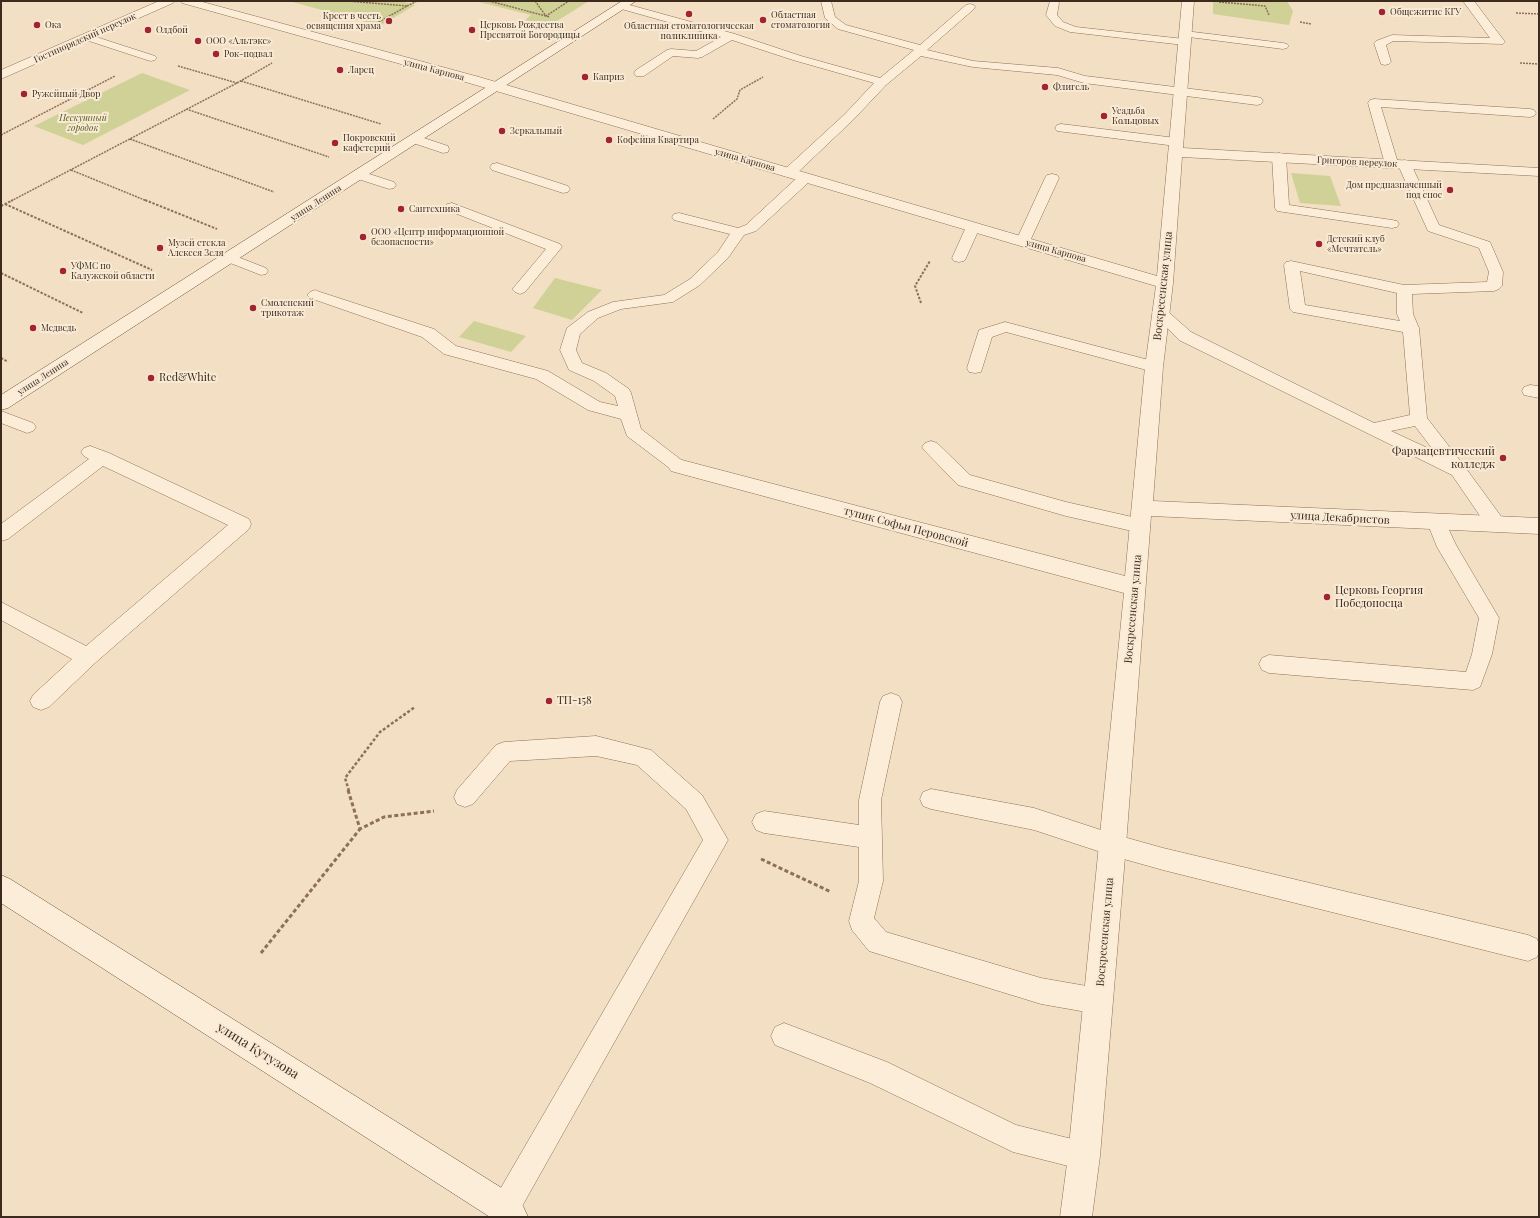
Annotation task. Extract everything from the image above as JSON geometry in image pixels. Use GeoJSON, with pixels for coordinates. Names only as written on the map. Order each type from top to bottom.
{"type":"FeatureCollection","features":[{"type":"Feature","properties":{"kind":"street","name":"Гостинорядский переулок"},"geometry":{"type":"LineString","coordinates":[[1,75],[169,1]]}},
{"type":"Feature","properties":{"kind":"street","name":"улица Карпова"},"geometry":{"type":"LineString","coordinates":[[186,1],[497,87],[1165,283]]}},
{"type":"Feature","properties":{"kind":"street","name":"Воскресенская улица"},"geometry":{"type":"LineString","coordinates":[[1078,1217],[1113,845],[1154,367],[1165,283],[1185,38],[1186,1]]}},
{"type":"Feature","properties":{"kind":"street","name":"улица Ленина"},"geometry":{"type":"LineString","coordinates":[[1,404],[626,4]]}},
{"type":"Feature","properties":{"kind":"street"},"geometry":{"type":"LineString","coordinates":[[227,12],[242,5]]}},
{"type":"Feature","properties":{"kind":"street","name":"Григоров переулок"},"geometry":{"type":"LineString","coordinates":[[1176,147],[1279,157],[1539,172]]}},
{"type":"Feature","properties":{"kind":"street","name":"тупик Софьи Перовской"},"geometry":{"type":"LineString","coordinates":[[678,466],[1081,574],[1135,587]]}},
{"type":"Feature","properties":{"kind":"street","name":"улица Декабристов"},"geometry":{"type":"LineString","coordinates":[[1141,517],[1436,522],[1539,526]]}},
{"type":"Feature","properties":{"kind":"street","name":"улица Кутузова"},"geometry":{"type":"LineString","coordinates":[[1,888],[509,1213]]}},
{"type":"Feature","properties":{"kind":"lane"},"geometry":{"type":"LineString","coordinates":[[826,1],[830,18],[842,27],[973,64],[1058,72],[1084,79],[1257,101]]}},
{"type":"Feature","properties":{"kind":"lane"},"geometry":{"type":"LineString","coordinates":[[1385,62],[1380,43],[1392,38],[1499,42],[1468,1]]}},
{"type":"Feature","properties":{"kind":"lane"},"geometry":{"type":"LineString","coordinates":[[1054,3],[1051,15],[1059,24],[1074,30],[1282,46]]}},
{"type":"Feature","properties":{"kind":"lane"},"geometry":{"type":"LineString","coordinates":[[626,4],[797,58],[882,82]]}},
{"type":"Feature","properties":{"kind":"lane"},"geometry":{"type":"LineString","coordinates":[[789,173],[849,117],[882,82],[921,50],[970,6]]}},
{"type":"Feature","properties":{"kind":"lane"},"geometry":{"type":"LineString","coordinates":[[640,73],[671,52],[698,55],[731,36]]}},
{"type":"Feature","properties":{"kind":"lane"},"geometry":{"type":"LineString","coordinates":[[87,37],[151,58]]}},
{"type":"Feature","properties":{"kind":"lane"},"geometry":{"type":"LineString","coordinates":[[1411,328],[1298,309],[1291,265],[1404,290],[1494,286],[1496,272],[1485,245],[1433,228],[1398,164],[1374,103],[1530,113]]}},
{"type":"Feature","properties":{"kind":"lane"},"geometry":{"type":"LineString","coordinates":[[1061,128],[1176,147]]}},
{"type":"Feature","properties":{"kind":"lane"},"geometry":{"type":"LineString","coordinates":[[415,139],[444,149]]}},
{"type":"Feature","properties":{"kind":"lane"},"geometry":{"type":"LineString","coordinates":[[1279,157],[1282,208],[1392,224]]}},
{"type":"Feature","properties":{"kind":"lane"},"geometry":{"type":"LineString","coordinates":[[497,167],[563,189]]}},
{"type":"Feature","properties":{"kind":"lane"},"geometry":{"type":"LineString","coordinates":[[360,175],[389,185]]}},
{"type":"Feature","properties":{"kind":"lane"},"geometry":{"type":"LineString","coordinates":[[679,217],[739,232],[751,228],[805,178]]}},
{"type":"Feature","properties":{"kind":"lane"},"geometry":{"type":"LineString","coordinates":[[1022,241],[1052,178]]}},
{"type":"Feature","properties":{"kind":"lane"},"geometry":{"type":"LineString","coordinates":[[452,207],[555,247],[520,289]]}},
{"type":"Feature","properties":{"kind":"lane"},"geometry":{"type":"LineString","coordinates":[[959,258],[973,227]]}},
{"type":"Feature","properties":{"kind":"lane"},"geometry":{"type":"LineString","coordinates":[[678,466],[633,432],[623,393],[600,377],[575,366],[568,350],[573,332],[593,315],[618,305],[668,299],[695,282],[723,255],[739,232]]}},
{"type":"Feature","properties":{"kind":"lane"},"geometry":{"type":"LineString","coordinates":[[230,258],[261,271]]}},
{"type":"Feature","properties":{"kind":"lane"},"geometry":{"type":"LineString","coordinates":[[1404,290],[1405,314],[1411,328],[1419,419],[1458,470],[1496,524]]}},
{"type":"Feature","properties":{"kind":"lane"},"geometry":{"type":"LineString","coordinates":[[315,294],[428,333],[450,350],[542,375],[594,406],[629,415]]}},
{"type":"Feature","properties":{"kind":"lane"},"geometry":{"type":"LineString","coordinates":[[1160,312],[1185,336],[1458,470]]}},
{"type":"Feature","properties":{"kind":"lane"},"geometry":{"type":"LineString","coordinates":[[975,368],[985,334],[1006,328],[1154,367]]}},
{"type":"Feature","properties":{"kind":"lane"},"geometry":{"type":"LineString","coordinates":[[1,417],[27,427]]}},
{"type":"Feature","properties":{"kind":"lane"},"geometry":{"type":"LineString","coordinates":[[1372,429],[1419,419]]}},
{"type":"Feature","properties":{"kind":"lane"},"geometry":{"type":"LineString","coordinates":[[931,447],[964,480],[1066,509],[1141,517]]}},
{"type":"Feature","properties":{"kind":"lane"},"geometry":{"type":"LineString","coordinates":[[1,534],[96,455],[242,524],[88,656],[41,701]]}},
{"type":"Feature","properties":{"kind":"lane"},"geometry":{"type":"LineString","coordinates":[[1269,664],[1474,681],[1482,654],[1489,618],[1447,547],[1436,522]]}},
{"type":"Feature","properties":{"kind":"lane"},"geometry":{"type":"LineString","coordinates":[[1,610],[88,656]]}},
{"type":"Feature","properties":{"kind":"lane"},"geometry":{"type":"LineString","coordinates":[[891,702],[870,800],[871,881],[861,922],[878,942],[1041,991],[1098,1001]]}},
{"type":"Feature","properties":{"kind":"lane"},"geometry":{"type":"LineString","coordinates":[[465,797],[504,752],[596,746],[643,757],[694,802],[716,840],[509,1213]]}},
{"type":"Feature","properties":{"kind":"lane"},"geometry":{"type":"LineString","coordinates":[[931,799],[1034,819],[1113,845],[1528,948]]}},
{"type":"Feature","properties":{"kind":"lane"},"geometry":{"type":"LineString","coordinates":[[764,822],[870,838]]}},
{"type":"Feature","properties":{"kind":"lane"},"geometry":{"type":"LineString","coordinates":[[784,1036],[877,1072],[1013,1138],[1084,1156]]}},
{"type":"Feature","properties":{"kind":"path"},"geometry":{"type":"LineString","coordinates":[[348,1],[407,6]]}},
{"type":"Feature","properties":{"kind":"path"},"geometry":{"type":"LineString","coordinates":[[376,24],[417,1]]}},
{"type":"Feature","properties":{"kind":"path"},"geometry":{"type":"LineString","coordinates":[[489,1],[553,17]]}},
{"type":"Feature","properties":{"kind":"path"},"geometry":{"type":"LineString","coordinates":[[535,1],[546,16]]}},
{"type":"Feature","properties":{"kind":"path"},"geometry":{"type":"LineString","coordinates":[[546,16],[569,1]]}},
{"type":"Feature","properties":{"kind":"path"},"geometry":{"type":"LineString","coordinates":[[1220,2],[1265,6],[1270,18]]}},
{"type":"Feature","properties":{"kind":"path"},"geometry":{"type":"LineString","coordinates":[[1,135],[151,58],[237,83]]}},
{"type":"Feature","properties":{"kind":"path"},"geometry":{"type":"LineString","coordinates":[[713,119],[737,99],[740,90],[797,58]]}},
{"type":"Feature","properties":{"kind":"path"},"geometry":{"type":"LineString","coordinates":[[1,206],[237,83],[272,63]]}},
{"type":"Feature","properties":{"kind":"path"},"geometry":{"type":"LineString","coordinates":[[240,81],[384,124]]}},
{"type":"Feature","properties":{"kind":"path"},"geometry":{"type":"LineString","coordinates":[[186,109],[331,158]]}},
{"type":"Feature","properties":{"kind":"path"},"geometry":{"type":"LineString","coordinates":[[130,139],[280,194]]}},
{"type":"Feature","properties":{"kind":"path"},"geometry":{"type":"LineString","coordinates":[[71,170],[221,231]]}},
{"type":"Feature","properties":{"kind":"path"},"geometry":{"type":"LineString","coordinates":[[5,204],[156,271]]}},
{"type":"Feature","properties":{"kind":"path"},"geometry":{"type":"LineString","coordinates":[[921,304],[915,286],[931,259]]}},
{"type":"Feature","properties":{"kind":"path"},"geometry":{"type":"LineString","coordinates":[[1,273],[87,315]]}},
{"type":"Feature","properties":{"kind":"path"},"geometry":{"type":"LineString","coordinates":[[360,829],[345,778],[380,732],[415,707]]}},
{"type":"Feature","properties":{"kind":"path"},"geometry":{"type":"LineString","coordinates":[[261,953],[360,829],[384,817],[444,810],[465,797]]}},
{"type":"Feature","properties":{"kind":"path"},"geometry":{"type":"LineString","coordinates":[[716,840],[832,893],[861,922]]}},
{"type":"Feature","properties":{"kind":"green space"},"geometry":{"type":"Polygon","coordinates":[[[289,1],[401,1],[415,5],[380,26],[289,1]]]}},
{"type":"Feature","properties":{"kind":"green space"},"geometry":{"type":"Polygon","coordinates":[[[475,1],[589,1],[549,26],[525,20],[531,15],[475,1]]]}},
{"type":"Feature","properties":{"kind":"green space"},"geometry":{"type":"Polygon","coordinates":[[[1213,1],[1287,1],[1293,11],[1289,25],[1213,14],[1213,1]]]}},
{"type":"Feature","properties":{"kind":"green space","name":"Нескушный городок"},"geometry":{"type":"Polygon","coordinates":[[[142,73],[190,90],[83,145],[34,126],[142,73]]]}},
{"type":"Feature","properties":{"kind":"green space"},"geometry":{"type":"Polygon","coordinates":[[[1291,173],[1330,176],[1341,206],[1300,203],[1291,173]]]}},
{"type":"Feature","properties":{"kind":"green space"},"geometry":{"type":"Polygon","coordinates":[[[555,278],[602,290],[572,320],[533,308],[555,278]]]}},
{"type":"Feature","properties":{"kind":"green space"},"geometry":{"type":"Polygon","coordinates":[[[474,321],[526,336],[511,352],[459,337],[474,321]]]}},
{"type":"Feature","properties":{"kind":"place","name":"Общежитие КГУ"},"geometry":{"type":"Point","coordinates":[1382,12]}},
{"type":"Feature","properties":{"kind":"place","name":"Областная стоматологическая поликлиника"},"geometry":{"type":"Point","coordinates":[689,14]}},
{"type":"Feature","properties":{"kind":"place","name":"Областная стоматология"},"geometry":{"type":"Point","coordinates":[763,20]}},
{"type":"Feature","properties":{"kind":"place","name":"Крест в честь освящения храма"},"geometry":{"type":"Point","coordinates":[389,21]}},
{"type":"Feature","properties":{"kind":"place","name":"Ока"},"geometry":{"type":"Point","coordinates":[37,25]}},
{"type":"Feature","properties":{"kind":"place","name":"Олдбой"},"geometry":{"type":"Point","coordinates":[148,30]}},
{"type":"Feature","properties":{"kind":"place","name":"Церковь Рождества Пресвятой Богородицы"},"geometry":{"type":"Point","coordinates":[472,30]}},
{"type":"Feature","properties":{"kind":"place","name":"ООО «Альтэкс»"},"geometry":{"type":"Point","coordinates":[198,41]}},
{"type":"Feature","properties":{"kind":"place","name":"Рок-подвал"},"geometry":{"type":"Point","coordinates":[216,54]}},
{"type":"Feature","properties":{"kind":"place","name":"Ларец"},"geometry":{"type":"Point","coordinates":[340,70]}},
{"type":"Feature","properties":{"kind":"place","name":"Каприз"},"geometry":{"type":"Point","coordinates":[585,77]}},
{"type":"Feature","properties":{"kind":"place","name":"Флигель"},"geometry":{"type":"Point","coordinates":[1045,87]}},
{"type":"Feature","properties":{"kind":"place","name":"Ружейный Двор"},"geometry":{"type":"Point","coordinates":[24,94]}},
{"type":"Feature","properties":{"kind":"place","name":"Усадьба Кольцовых"},"geometry":{"type":"Point","coordinates":[1104,116]}},
{"type":"Feature","properties":{"kind":"place","name":"Зеркальный"},"geometry":{"type":"Point","coordinates":[502,131]}},
{"type":"Feature","properties":{"kind":"place","name":"Кофейня Квартира"},"geometry":{"type":"Point","coordinates":[609,140]}},
{"type":"Feature","properties":{"kind":"place","name":"Покровский кафетерий"},"geometry":{"type":"Point","coordinates":[335,143]}},
{"type":"Feature","properties":{"kind":"place","name":"Дом предназначенный под снос"},"geometry":{"type":"Point","coordinates":[1450,190]}},
{"type":"Feature","properties":{"kind":"place","name":"Сантехника"},"geometry":{"type":"Point","coordinates":[401,209]}},
{"type":"Feature","properties":{"kind":"place","name":"ООО «Центр информационной безопасности»"},"geometry":{"type":"Point","coordinates":[363,237]}},
{"type":"Feature","properties":{"kind":"place","name":"Детский клуб «Мечтатель»"},"geometry":{"type":"Point","coordinates":[1319,244]}},
{"type":"Feature","properties":{"kind":"place","name":"Музей стекла Алексея Зеля"},"geometry":{"type":"Point","coordinates":[160,248]}},
{"type":"Feature","properties":{"kind":"place","name":"УФМС по Калужской области"},"geometry":{"type":"Point","coordinates":[63,271]}},
{"type":"Feature","properties":{"kind":"place","name":"Смоленский трикотаж"},"geometry":{"type":"Point","coordinates":[253,308]}},
{"type":"Feature","properties":{"kind":"place","name":"Медведь"},"geometry":{"type":"Point","coordinates":[33,328]}},
{"type":"Feature","properties":{"kind":"place","name":"Red&White"},"geometry":{"type":"Point","coordinates":[151,378]}},
{"type":"Feature","properties":{"kind":"place","name":"Фармацевтический колледж"},"geometry":{"type":"Point","coordinates":[1503,458]}},
{"type":"Feature","properties":{"kind":"place","name":"Церковь Георгия Победоносца"},"geometry":{"type":"Point","coordinates":[1327,597]}},
{"type":"Feature","properties":{"kind":"place","name":"ТП-158"},"geometry":{"type":"Point","coordinates":[549,701]}}]}
